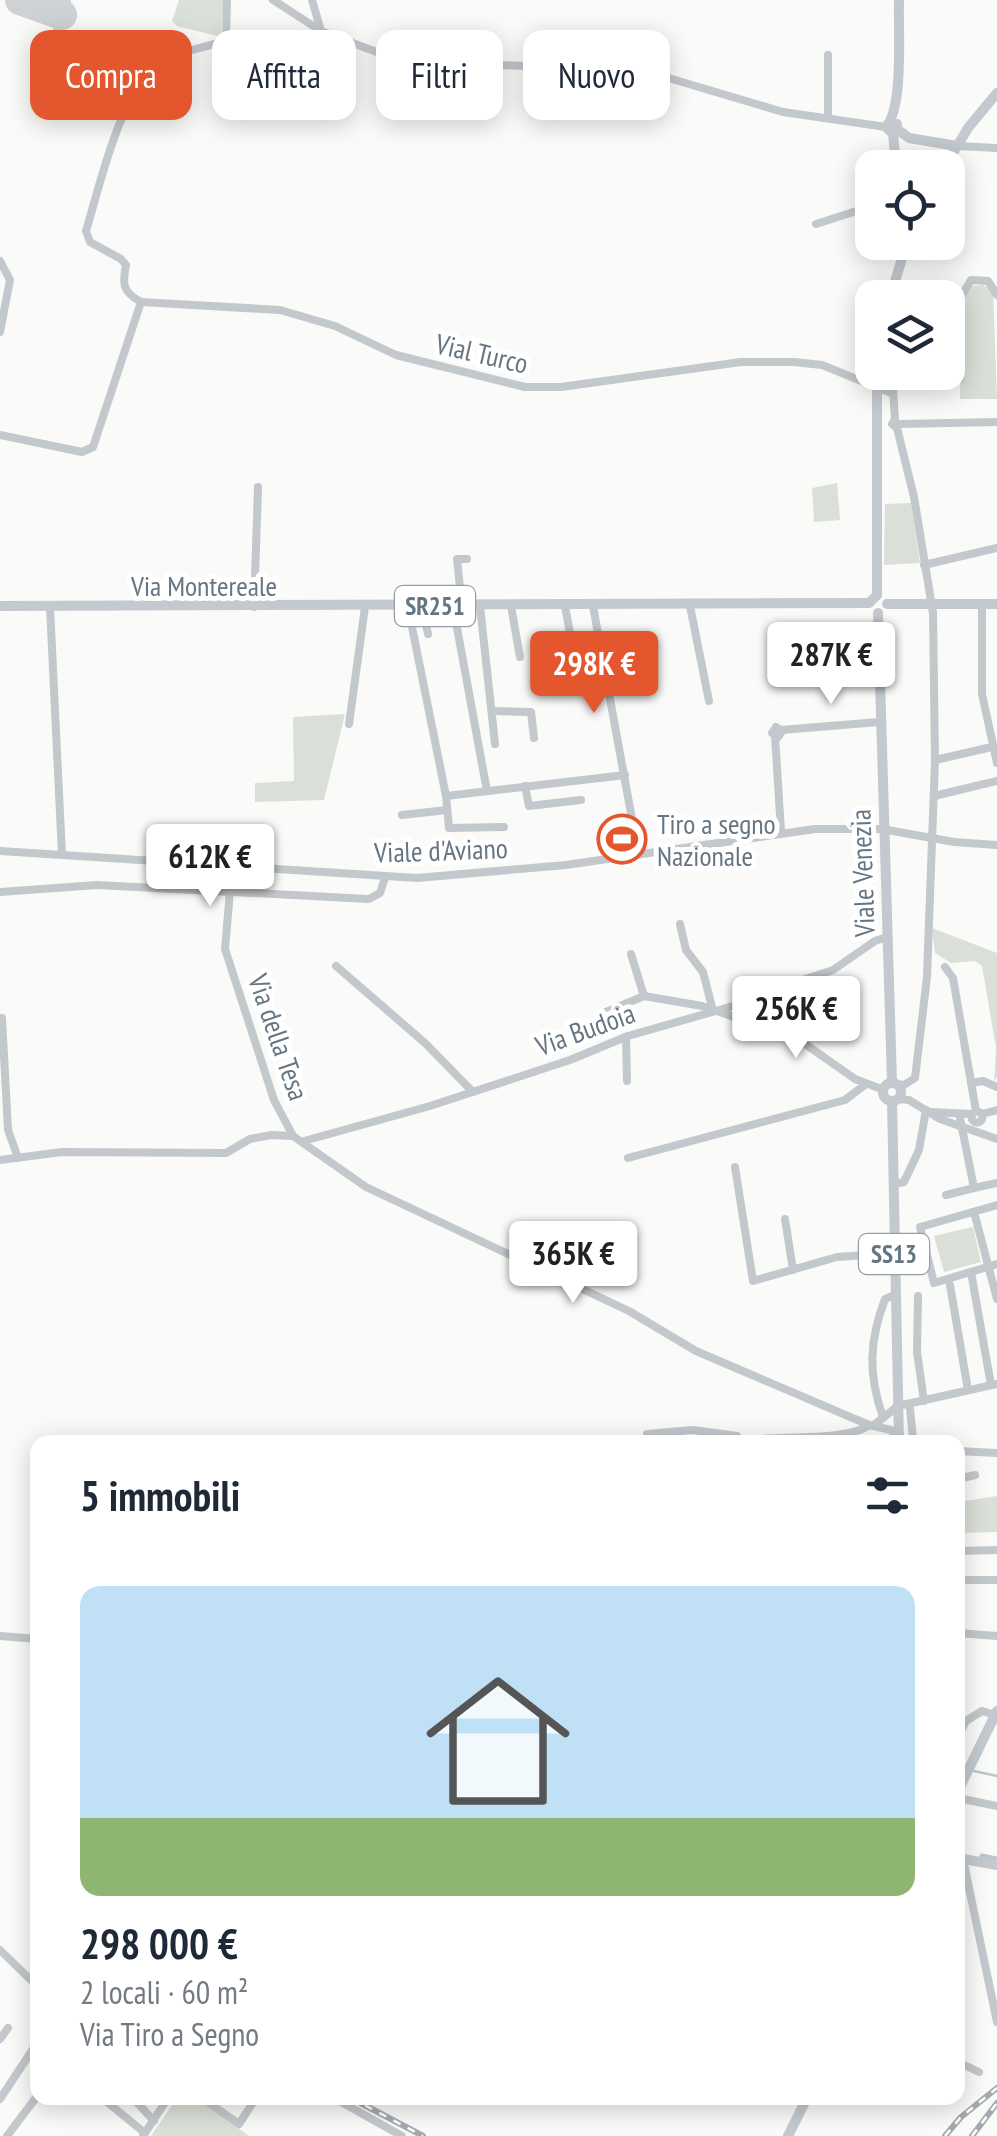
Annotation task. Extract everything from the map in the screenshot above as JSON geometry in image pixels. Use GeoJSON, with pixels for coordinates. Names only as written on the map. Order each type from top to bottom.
{"type":"FeatureCollection","features":[{"type":"Feature","properties":{"kind":"main road"},"geometry":{"type":"LineString","coordinates":[[895,150],[892,127],[899,0]]}},
{"type":"Feature","properties":{"kind":"main road"},"geometry":{"type":"LineString","coordinates":[[955,150],[997,93]]}},
{"type":"Feature","properties":{"kind":"main road"},"geometry":{"type":"LineString","coordinates":[[892,127],[912,139],[957,146]]}},
{"type":"Feature","properties":{"kind":"main road"},"geometry":{"type":"LineString","coordinates":[[895,150],[912,139]]}},
{"type":"Feature","properties":{"kind":"main road","name":"Viale Venezia"},"geometry":{"type":"LineString","coordinates":[[875,390],[879,722],[891,1086]]}},
{"type":"Feature","properties":{"kind":"main road","name":"Via Montereale"},"geometry":{"type":"LineString","coordinates":[[0,606],[997,604]]}},
{"type":"Feature","properties":{"kind":"main road"},"geometry":{"type":"LineString","coordinates":[[891,1086],[885,1097],[895,1100]]}},
{"type":"Feature","properties":{"kind":"main road","name":"SS13"},"geometry":{"type":"LineString","coordinates":[[895,1100],[894,1253],[902,1409],[899,1435]]}},
{"type":"Feature","properties":{"kind":"main road"},"geometry":{"type":"LineString","coordinates":[[965,1776],[996,1713]]}},
{"type":"Feature","properties":{"kind":"main road"},"geometry":{"type":"LineString","coordinates":[[965,1860],[997,1865]]}},
{"type":"Feature","properties":{"kind":"main road"},"geometry":{"type":"LineString","coordinates":[[788,2136],[803,2105]]}},
{"type":"Feature","properties":{"kind":"street"},"geometry":{"type":"LineString","coordinates":[[0,435],[82,452],[90,450],[141,302],[122,285],[126,264],[122,258],[90,242],[86,230],[113,141],[150,70],[164,59],[226,40],[227,0]]}},
{"type":"Feature","properties":{"kind":"street"},"geometry":{"type":"LineString","coordinates":[[273,0],[318,30]]}},
{"type":"Feature","properties":{"kind":"street"},"geometry":{"type":"LineString","coordinates":[[312,0],[320,30]]}},
{"type":"Feature","properties":{"kind":"street"},"geometry":{"type":"LineString","coordinates":[[356,45],[416,60],[645,71],[783,112],[892,127]]}},
{"type":"Feature","properties":{"kind":"street"},"geometry":{"type":"LineString","coordinates":[[828,56],[828,118]]}},
{"type":"Feature","properties":{"kind":"street"},"geometry":{"type":"LineString","coordinates":[[968,128],[972,138],[984,147]]}},
{"type":"Feature","properties":{"kind":"street"},"geometry":{"type":"LineString","coordinates":[[957,146],[997,148]]}},
{"type":"Feature","properties":{"kind":"street"},"geometry":{"type":"LineString","coordinates":[[816,224],[855,211]]}},
{"type":"Feature","properties":{"kind":"street"},"geometry":{"type":"LineString","coordinates":[[0,260],[10,280],[0,332]]}},
{"type":"Feature","properties":{"kind":"street"},"geometry":{"type":"LineString","coordinates":[[965,290],[972,280],[988,281],[997,295]]}},
{"type":"Feature","properties":{"kind":"street","name":"Vial Turco"},"geometry":{"type":"LineString","coordinates":[[141,302],[280,310],[335,326],[396,355],[524,387],[560,388],[741,362],[822,365],[855,379]]}},
{"type":"Feature","properties":{"kind":"street","name":"Vial Turco"},"geometry":{"type":"LineString","coordinates":[[881,390],[891,393]]}},
{"type":"Feature","properties":{"kind":"street"},"geometry":{"type":"LineString","coordinates":[[600,1015],[644,996],[702,1006],[798,1039],[866,1084],[904,1085],[914,1078],[927,977],[933,962],[930,837],[936,760],[932,604],[891,390]]}},
{"type":"Feature","properties":{"kind":"street"},"geometry":{"type":"LineString","coordinates":[[897,424],[997,422]]}},
{"type":"Feature","properties":{"kind":"street"},"geometry":{"type":"LineString","coordinates":[[254,607],[258,487]]}},
{"type":"Feature","properties":{"kind":"street"},"geometry":{"type":"LineString","coordinates":[[924,565],[997,548]]}},
{"type":"Feature","properties":{"kind":"street"},"geometry":{"type":"LineString","coordinates":[[467,559],[456,559],[457,606],[487,791]]}},
{"type":"Feature","properties":{"kind":"street"},"geometry":{"type":"LineString","coordinates":[[982,604],[982,694],[997,763]]}},
{"type":"Feature","properties":{"kind":"street"},"geometry":{"type":"LineString","coordinates":[[349,724],[364,606]]}},
{"type":"Feature","properties":{"kind":"street"},"geometry":{"type":"LineString","coordinates":[[422,606],[428,634]]}},
{"type":"Feature","properties":{"kind":"street"},"geometry":{"type":"LineString","coordinates":[[480,606],[495,744]]}},
{"type":"Feature","properties":{"kind":"street"},"geometry":{"type":"LineString","coordinates":[[511,606],[520,657]]}},
{"type":"Feature","properties":{"kind":"street"},"geometry":{"type":"LineString","coordinates":[[565,606],[578,677]]}},
{"type":"Feature","properties":{"kind":"street"},"geometry":{"type":"LineString","coordinates":[[593,606],[632,819]]}},
{"type":"Feature","properties":{"kind":"street"},"geometry":{"type":"LineString","coordinates":[[690,606],[709,701]]}},
{"type":"Feature","properties":{"kind":"street"},"geometry":{"type":"LineString","coordinates":[[50,607],[62,854]]}},
{"type":"Feature","properties":{"kind":"street"},"geometry":{"type":"LineString","coordinates":[[408,607],[449,828],[504,827]]}},
{"type":"Feature","properties":{"kind":"street"},"geometry":{"type":"LineString","coordinates":[[985,710],[997,706]]}},
{"type":"Feature","properties":{"kind":"street"},"geometry":{"type":"LineString","coordinates":[[492,711],[531,712],[534,738]]}},
{"type":"Feature","properties":{"kind":"street"},"geometry":{"type":"LineString","coordinates":[[782,831],[778,733],[879,722]]}},
{"type":"Feature","properties":{"kind":"street"},"geometry":{"type":"LineString","coordinates":[[936,760],[992,747]]}},
{"type":"Feature","properties":{"kind":"street"},"geometry":{"type":"LineString","coordinates":[[446,796],[625,775]]}},
{"type":"Feature","properties":{"kind":"street"},"geometry":{"type":"LineString","coordinates":[[934,796],[997,781]]}},
{"type":"Feature","properties":{"kind":"street"},"geometry":{"type":"LineString","coordinates":[[526,786],[529,806],[581,800]]}},
{"type":"Feature","properties":{"kind":"street"},"geometry":{"type":"LineString","coordinates":[[402,815],[447,810]]}},
{"type":"Feature","properties":{"kind":"street","name":"Viale d'Aviano"},"geometry":{"type":"LineString","coordinates":[[0,850],[385,878],[566,865],[782,831],[882,829],[997,845]]}},
{"type":"Feature","properties":{"kind":"street"},"geometry":{"type":"LineString","coordinates":[[0,892],[97,885],[369,899],[380,893],[385,878]]}},
{"type":"Feature","properties":{"kind":"street","name":"Via della Tesa"},"geometry":{"type":"LineString","coordinates":[[230,891],[226,949],[274,1100],[294,1136]]}},
{"type":"Feature","properties":{"kind":"street"},"geometry":{"type":"LineString","coordinates":[[680,924],[686,950],[702,972],[713,1011]]}},
{"type":"Feature","properties":{"kind":"street","name":"Via Budoia"},"geometry":{"type":"LineString","coordinates":[[304,1142],[473,1092],[833,970],[870,945],[887,942]]}},
{"type":"Feature","properties":{"kind":"street"},"geometry":{"type":"LineString","coordinates":[[631,954],[644,996]]}},
{"type":"Feature","properties":{"kind":"street"},"geometry":{"type":"LineString","coordinates":[[933,962],[954,978],[976,1115]]}},
{"type":"Feature","properties":{"kind":"street"},"geometry":{"type":"LineString","coordinates":[[336,966],[425,1043],[473,1092]]}},
{"type":"Feature","properties":{"kind":"street"},"geometry":{"type":"LineString","coordinates":[[2,1018],[6,1116],[18,1158]]}},
{"type":"Feature","properties":{"kind":"street"},"geometry":{"type":"LineString","coordinates":[[626,1037],[627,1081]]}},
{"type":"Feature","properties":{"kind":"street"},"geometry":{"type":"LineString","coordinates":[[971,1083],[997,1087]]}},
{"type":"Feature","properties":{"kind":"street"},"geometry":{"type":"LineString","coordinates":[[628,1158],[845,1100],[866,1084]]}},
{"type":"Feature","properties":{"kind":"street"},"geometry":{"type":"LineString","coordinates":[[895,1100],[908,1100],[963,1129],[997,1139]]}},
{"type":"Feature","properties":{"kind":"street"},"geometry":{"type":"LineString","coordinates":[[926,1111],[976,1115]]}},
{"type":"Feature","properties":{"kind":"street"},"geometry":{"type":"LineString","coordinates":[[894,1184],[904,1182],[914,1164],[926,1111]]}},
{"type":"Feature","properties":{"kind":"street"},"geometry":{"type":"LineString","coordinates":[[945,1121],[997,1112]]}},
{"type":"Feature","properties":{"kind":"street"},"geometry":{"type":"LineString","coordinates":[[960,1118],[974,1188]]}},
{"type":"Feature","properties":{"kind":"street"},"geometry":{"type":"LineString","coordinates":[[0,1160],[62,1152],[226,1153],[250,1139],[271,1134],[294,1136],[366,1187],[629,1311],[696,1351],[891,1430],[894,1435]]}},
{"type":"Feature","properties":{"kind":"street"},"geometry":{"type":"LineString","coordinates":[[735,1167],[753,1281],[838,1257],[894,1253]]}},
{"type":"Feature","properties":{"kind":"street"},"geometry":{"type":"LineString","coordinates":[[946,1195],[997,1183]]}},
{"type":"Feature","properties":{"kind":"street"},"geometry":{"type":"LineString","coordinates":[[993,1266],[934,1283],[920,1227],[997,1205]]}},
{"type":"Feature","properties":{"kind":"street"},"geometry":{"type":"LineString","coordinates":[[974,1212],[993,1266],[997,1299]]}},
{"type":"Feature","properties":{"kind":"street"},"geometry":{"type":"LineString","coordinates":[[785,1219],[793,1270]]}},
{"type":"Feature","properties":{"kind":"street"},"geometry":{"type":"LineString","coordinates":[[832,1435],[872,1425],[883,1416],[924,1402],[995,1384],[971,1272]]}},
{"type":"Feature","properties":{"kind":"street"},"geometry":{"type":"LineString","coordinates":[[950,1285],[968,1390]]}},
{"type":"Feature","properties":{"kind":"street"},"geometry":{"type":"LineString","coordinates":[[883,1416],[874,1389],[870,1351],[883,1304],[895,1295]]}},
{"type":"Feature","properties":{"kind":"street"},"geometry":{"type":"LineString","coordinates":[[918,1296],[917,1352],[924,1402]]}},
{"type":"Feature","properties":{"kind":"street"},"geometry":{"type":"LineString","coordinates":[[902,1409],[912,1435]]}},
{"type":"Feature","properties":{"kind":"street"},"geometry":{"type":"LineString","coordinates":[[647,1434],[713,1431],[732,1435]]}},
{"type":"Feature","properties":{"kind":"street"},"geometry":{"type":"LineString","coordinates":[[965,1451],[997,1452]]}},
{"type":"Feature","properties":{"kind":"street"},"geometry":{"type":"LineString","coordinates":[[965,1477],[975,1475]]}},
{"type":"Feature","properties":{"kind":"street"},"geometry":{"type":"LineString","coordinates":[[965,1550],[997,1550]]}},
{"type":"Feature","properties":{"kind":"street"},"geometry":{"type":"LineString","coordinates":[[965,1580],[997,1580]]}},
{"type":"Feature","properties":{"kind":"street"},"geometry":{"type":"LineString","coordinates":[[965,1634],[997,1636]]}},
{"type":"Feature","properties":{"kind":"street"},"geometry":{"type":"LineString","coordinates":[[0,1636],[30,1638]]}},
{"type":"Feature","properties":{"kind":"street"},"geometry":{"type":"LineString","coordinates":[[965,1720],[982,1711],[996,1713]]}},
{"type":"Feature","properties":{"kind":"street"},"geometry":{"type":"LineString","coordinates":[[965,1796],[997,1806]]}},
{"type":"Feature","properties":{"kind":"street"},"geometry":{"type":"LineString","coordinates":[[965,1885],[997,2022]]}},
{"type":"Feature","properties":{"kind":"street"},"geometry":{"type":"LineString","coordinates":[[0,1950],[30,1980]]}},
{"type":"Feature","properties":{"kind":"street"},"geometry":{"type":"LineString","coordinates":[[0,2039],[8,2028]]}},
{"type":"Feature","properties":{"kind":"street"},"geometry":{"type":"LineString","coordinates":[[0,2099],[30,2054]]}},
{"type":"Feature","properties":{"kind":"street"},"geometry":{"type":"LineString","coordinates":[[965,2065],[979,2072]]}},
{"type":"Feature","properties":{"kind":"street"},"geometry":{"type":"LineString","coordinates":[[7,2136],[30,2105]]}},
{"type":"Feature","properties":{"kind":"street"},"geometry":{"type":"LineString","coordinates":[[110,2105],[144,2135],[164,2105]]}},
{"type":"Feature","properties":{"kind":"street"},"geometry":{"type":"LineString","coordinates":[[139,2105],[154,2121]]}},
{"type":"Feature","properties":{"kind":"street"},"geometry":{"type":"LineString","coordinates":[[212,2105],[239,2124],[251,2105]]}},
{"type":"Feature","properties":{"kind":"street"},"geometry":{"type":"LineString","coordinates":[[347,2105],[402,2136]]}},
{"type":"Feature","properties":{"kind":"street"},"geometry":{"type":"LineString","coordinates":[[374,2136],[378,2122]]}},
{"type":"Feature","properties":{"kind":"shaded area"},"geometry":{"type":"Polygon","coordinates":[[[179,0],[224,0],[222,30],[212,30],[212,35],[177,26],[172,21],[179,0]]]}},
{"type":"Feature","properties":{"kind":"shaded area"},"geometry":{"type":"Polygon","coordinates":[[[983,285],[993,291],[997,399],[960,399],[960,390],[965,390],[965,292],[970,286],[983,285]]]}},
{"type":"Feature","properties":{"kind":"shaded area"},"geometry":{"type":"Polygon","coordinates":[[[837,483],[840,520],[814,522],[812,488],[837,483]]]}},
{"type":"Feature","properties":{"kind":"shaded area"},"geometry":{"type":"Polygon","coordinates":[[[911,503],[920,563],[884,565],[885,504],[911,503]]]}},
{"type":"Feature","properties":{"kind":"shaded area"},"geometry":{"type":"Polygon","coordinates":[[[345,714],[324,800],[255,802],[255,783],[294,781],[293,717],[345,714]]]}},
{"type":"Feature","properties":{"kind":"shaded area"},"geometry":{"type":"Polygon","coordinates":[[[932,928],[997,953],[997,1077],[994,1082],[996,1048],[982,966],[975,961],[951,963],[935,953],[932,928]]]}},
{"type":"Feature","properties":{"kind":"shaded area"},"geometry":{"type":"Polygon","coordinates":[[[973,1227],[981,1262],[944,1272],[934,1236],[973,1227]]]}},
{"type":"Feature","properties":{"kind":"shaded area"},"geometry":{"type":"Polygon","coordinates":[[[997,1496],[997,1532],[965,1533],[965,1501],[997,1496]]]}},
{"type":"Feature","properties":{"kind":"shaded area"},"geometry":{"type":"Polygon","coordinates":[[[172,2105],[207,2105],[249,2136],[151,2136],[172,2105]]]}},
{"type":"Feature","properties":{"kind":"waterway"},"geometry":{"type":"LineString","coordinates":[[974,1771],[997,1776]]}},
{"type":"Feature","properties":{"kind":"waterway"},"geometry":{"type":"LineString","coordinates":[[982,1856],[997,1859]]}},
{"type":"Feature","properties":{"kind":"taxiway"},"geometry":{"type":"LineString","coordinates":[[59,29],[65,0]]}},
{"type":"Feature","properties":{"kind":"runway"},"geometry":{"type":"LineString","coordinates":[[20,0],[62,15]]}},
{"type":"Feature","properties":{"kind":"railway"},"geometry":{"type":"LineString","coordinates":[[945,2136],[961,2117],[997,2088]]}},
{"type":"Feature","properties":{"kind":"railway"},"geometry":{"type":"LineString","coordinates":[[972,2136],[997,2103]]}},
{"type":"Feature","properties":{"kind":"railway"},"geometry":{"type":"LineString","coordinates":[[364,2105],[423,2136]]}},
{"type":"Feature","properties":{"kind":"place","name":"Tiro a segno Nazionale"},"geometry":{"type":"Point","coordinates":[622,839]}}]}
